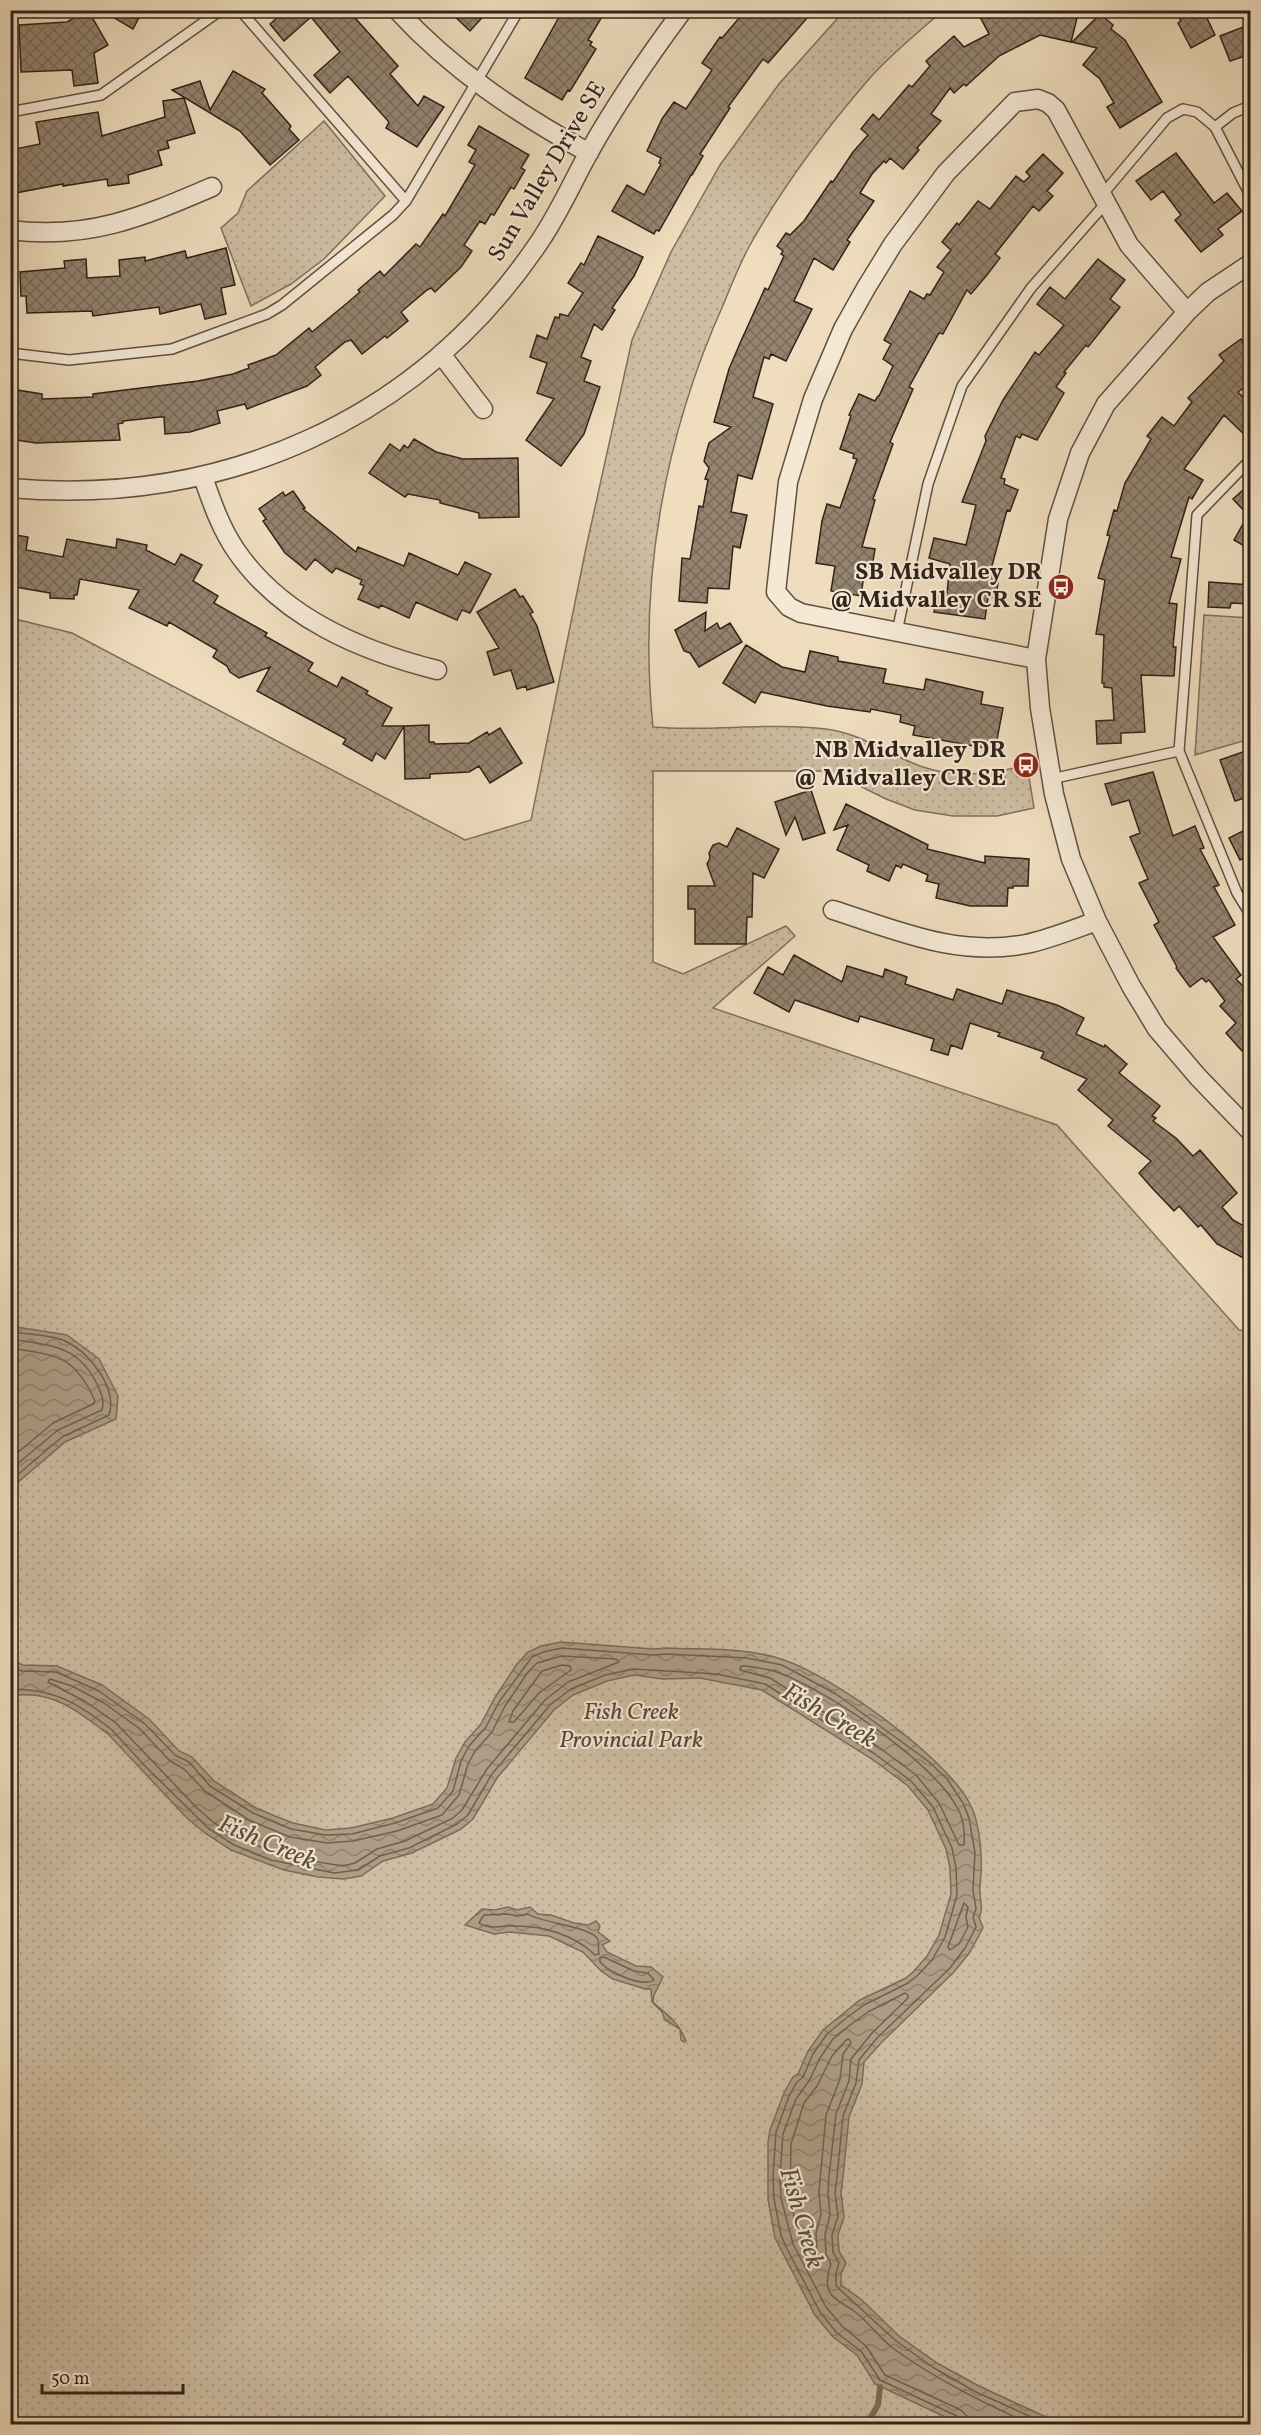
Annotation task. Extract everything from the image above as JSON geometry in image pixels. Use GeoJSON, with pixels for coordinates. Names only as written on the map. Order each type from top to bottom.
{"type":"FeatureCollection","features":[{"type":"Feature","properties":{"kind":"street"},"geometry":{"type":"LineString","coordinates":[[397,10],[430,44],[476,82],[538,125],[589,153]]}},
{"type":"Feature","properties":{"kind":"street","name":"Sun Valley Drive SE"},"geometry":{"type":"LineString","coordinates":[[10,488],[87,491],[164,485],[203,477],[280,452],[318,435],[387,395],[441,354],[497,298],[536,248],[636,75],[683,10]]}},
{"type":"Feature","properties":{"kind":"street"},"geometry":{"type":"LineString","coordinates":[[1036,659],[801,613],[789,607],[776,592],[788,482],[813,399],[843,329],[893,244],[946,173],[1015,102],[1038,99],[1048,103],[1056,110],[1129,245],[1187,312]]}},
{"type":"Feature","properties":{"kind":"street"},"geometry":{"type":"LineString","coordinates":[[10,231],[54,233],[85,231],[118,224],[154,212],[212,187]]}},
{"type":"Feature","properties":{"kind":"street"},"geometry":{"type":"LineString","coordinates":[[1251,264],[1208,292],[1187,312],[1106,404],[1080,453],[1058,519],[1036,659],[1051,779],[1071,859],[1097,921],[1131,986],[1157,1029],[1198,1077],[1251,1131]]}},
{"type":"Feature","properties":{"kind":"street"},"geometry":{"type":"LineString","coordinates":[[441,354],[483,409]]}},
{"type":"Feature","properties":{"kind":"street"},"geometry":{"type":"LineString","coordinates":[[203,477],[213,505],[237,552],[276,595],[320,625],[352,642],[393,658],[437,670]]}},
{"type":"Feature","properties":{"kind":"street"},"geometry":{"type":"LineString","coordinates":[[833,910],[927,940],[965,948],[995,948],[1028,944],[1097,921]]}},
{"type":"Feature","properties":{"kind":"lane"},"geometry":{"type":"LineString","coordinates":[[10,112],[101,95],[221,10]]}},
{"type":"Feature","properties":{"kind":"lane"},"geometry":{"type":"LineString","coordinates":[[240,10],[406,201]]}},
{"type":"Feature","properties":{"kind":"lane"},"geometry":{"type":"LineString","coordinates":[[10,353],[69,360],[172,349],[267,314],[282,305],[340,260],[406,201],[519,10]]}},
{"type":"Feature","properties":{"kind":"lane"},"geometry":{"type":"LineString","coordinates":[[1215,127],[1233,113],[1251,106]]}},
{"type":"Feature","properties":{"kind":"lane"},"geometry":{"type":"LineString","coordinates":[[897,632],[928,484],[962,386],[1031,288],[1167,118],[1183,109],[1197,112],[1215,127],[1251,195]]}},
{"type":"Feature","properties":{"kind":"lane"},"geometry":{"type":"LineString","coordinates":[[1251,460],[1197,516],[1179,751],[1237,893],[1251,914]]}},
{"type":"Feature","properties":{"kind":"lane"},"geometry":{"type":"LineString","coordinates":[[1051,779],[1179,751]]}},
{"type":"Feature","properties":{"kind":"green space","name":"Fish Creek Provincial Park"},"geometry":{"type":"Polygon","coordinates":[[[844,11],[942,11],[877,70],[836,118],[791,180],[746,252],[703,353],[685,405],[660,510],[649,618],[649,673],[653,727],[783,726],[826,729],[862,739],[920,766],[947,773],[987,773],[1027,765],[1034,808],[997,816],[953,816],[915,810],[822,771],[653,771],[653,962],[683,974],[786,926],[795,936],[713,1008],[1057,1125],[1239,1330],[1250,1331],[1250,2424],[11,2424],[11,618],[72,633],[465,840],[531,820],[586,548],[632,340],[671,252],[720,165],[779,84],[844,11]]]}},
{"type":"Feature","properties":{"kind":"green space"},"geometry":{"type":"Polygon","coordinates":[[[324,121],[385,196],[324,259],[291,284],[251,306],[221,228],[238,213],[247,191],[324,121]]]}},
{"type":"Feature","properties":{"kind":"green space"},"geometry":{"type":"Polygon","coordinates":[[[1204,615],[1250,618],[1250,739],[1195,755],[1204,615]]]}},
{"type":"Feature","properties":{"kind":"water"},"geometry":{"type":"Polygon","coordinates":[[[10,1326],[67,1335],[99,1359],[118,1396],[116,1419],[65,1442],[17,1483],[11,1484],[10,1326]]]}},
{"type":"Feature","properties":{"kind":"water","name":"Fish Creek"},"geometry":{"type":"Polygon","coordinates":[[[561,1642],[653,1649],[741,1651],[784,1660],[830,1683],[886,1720],[937,1763],[956,1783],[969,1802],[976,1821],[980,1843],[981,1913],[979,1917],[983,1928],[970,1952],[954,1972],[864,2062],[862,2084],[849,2117],[841,2193],[844,2217],[838,2235],[839,2251],[846,2263],[841,2274],[841,2285],[862,2300],[899,2336],[937,2363],[979,2386],[1061,2424],[960,2424],[875,2384],[857,2355],[833,2337],[815,2315],[775,2238],[768,2199],[768,2142],[770,2130],[784,2093],[793,2077],[798,2074],[808,2051],[823,2030],[860,2000],[906,1978],[927,1956],[939,1935],[951,1894],[950,1868],[946,1849],[928,1810],[908,1786],[872,1759],[762,1690],[700,1678],[663,1679],[634,1675],[607,1681],[573,1695],[554,1710],[497,1778],[473,1819],[461,1829],[412,1853],[383,1861],[361,1876],[344,1879],[318,1877],[284,1870],[231,1850],[187,1818],[108,1734],[84,1716],[49,1698],[11,1695],[11,1660],[23,1665],[57,1666],[102,1685],[149,1719],[179,1751],[192,1757],[214,1781],[256,1808],[293,1823],[326,1830],[351,1828],[393,1818],[433,1804],[447,1788],[456,1758],[465,1742],[481,1724],[517,1664],[528,1652],[541,1646],[561,1642]]]}},
{"type":"Feature","properties":{"kind":"water"},"geometry":{"type":"Polygon","coordinates":[[[508,1907],[517,1910],[530,1907],[538,1914],[551,1915],[574,1923],[589,1925],[596,1921],[600,1926],[598,1932],[610,1941],[602,1945],[607,1952],[636,1966],[651,1967],[663,1977],[653,2002],[680,2029],[665,2020],[662,2012],[652,2002],[651,1989],[613,1979],[601,1971],[583,1952],[549,1936],[510,1932],[494,1934],[465,1925],[482,1909],[495,1910],[508,1907]]]}},
{"type":"Feature","properties":{"kind":"water"},"geometry":{"type":"Polygon","coordinates":[[[680,2029],[686,2041],[684,2042],[681,2040],[680,2029]]]}},
{"type":"Feature","properties":{"kind":"building"},"geometry":{"type":"Polygon","coordinates":[[[88,10],[108,45],[94,53],[98,83],[74,86],[72,70],[21,72],[19,25],[67,22],[88,10]]]}},
{"type":"Feature","properties":{"kind":"building"},"geometry":{"type":"Polygon","coordinates":[[[101,10],[143,10],[133,29],[101,10]]]}},
{"type":"Feature","properties":{"kind":"building"},"geometry":{"type":"Polygon","coordinates":[[[286,10],[348,10],[398,66],[390,74],[418,106],[424,96],[444,107],[417,147],[386,128],[389,122],[348,76],[330,93],[314,75],[340,52],[311,17],[284,41],[270,24],[286,10]]]}},
{"type":"Feature","properties":{"kind":"building"},"geometry":{"type":"Polygon","coordinates":[[[448,10],[489,10],[470,31],[448,10]]]}},
{"type":"Feature","properties":{"kind":"building"},"geometry":{"type":"Polygon","coordinates":[[[563,10],[606,10],[588,40],[592,42],[590,45],[596,49],[562,100],[525,78],[563,10]]]}},
{"type":"Feature","properties":{"kind":"building"},"geometry":{"type":"Polygon","coordinates":[[[746,10],[814,10],[768,63],[763,59],[728,107],[730,108],[700,154],[703,156],[692,175],[659,231],[656,230],[654,234],[612,211],[627,185],[644,195],[661,164],[659,163],[661,158],[647,151],[662,119],[674,102],[686,109],[712,70],[702,63],[720,37],[722,38],[746,10]]]}},
{"type":"Feature","properties":{"kind":"building"},"geometry":{"type":"Polygon","coordinates":[[[988,10],[1079,10],[1071,42],[1040,35],[999,56],[966,86],[964,84],[954,93],[950,88],[931,114],[941,121],[917,148],[919,150],[903,169],[890,158],[872,174],[860,193],[874,201],[847,240],[850,242],[833,270],[814,258],[794,301],[812,309],[786,361],[771,354],[769,359],[764,357],[753,397],[773,404],[752,479],[738,475],[731,512],[747,515],[740,548],[733,546],[729,589],[708,588],[707,603],[679,601],[682,558],[690,559],[699,506],[703,507],[708,480],[705,479],[709,468],[704,461],[709,443],[731,427],[714,422],[729,369],[765,288],[768,290],[784,256],[781,254],[783,251],[777,246],[786,233],[790,235],[804,221],[831,181],[833,182],[853,152],[868,135],[861,129],[873,114],[879,120],[909,85],[912,87],[930,66],[926,61],[954,36],[964,47],[989,34],[979,15],[988,10]]]}},
{"type":"Feature","properties":{"kind":"building"},"geometry":{"type":"Polygon","coordinates":[[[1175,10],[1203,10],[1215,35],[1191,48],[1178,23],[1181,21],[1175,10]]]}},
{"type":"Feature","properties":{"kind":"building"},"geometry":{"type":"Polygon","coordinates":[[[1100,14],[1113,25],[1111,29],[1125,40],[1162,102],[1120,128],[1107,107],[1114,103],[1100,79],[1083,65],[1097,48],[1072,42],[1100,14]]]}},
{"type":"Feature","properties":{"kind":"building"},"geometry":{"type":"Polygon","coordinates":[[[1251,24],[1251,54],[1230,61],[1220,36],[1251,24]]]}},
{"type":"Feature","properties":{"kind":"building"},"geometry":{"type":"Polygon","coordinates":[[[233,71],[265,89],[262,93],[291,126],[289,129],[299,140],[270,165],[240,131],[172,90],[200,81],[210,110],[233,71]]]}},
{"type":"Feature","properties":{"kind":"building"},"geometry":{"type":"Polygon","coordinates":[[[184,98],[195,133],[167,141],[169,148],[158,151],[162,165],[128,175],[129,183],[108,186],[107,179],[10,194],[10,150],[40,144],[36,122],[98,112],[102,136],[165,117],[163,101],[184,98]]]}},
{"type":"Feature","properties":{"kind":"building"},"geometry":{"type":"Polygon","coordinates":[[[479,126],[529,155],[521,168],[525,170],[514,189],[511,187],[494,215],[491,214],[485,224],[480,221],[464,245],[472,251],[461,267],[435,292],[431,288],[427,290],[401,312],[408,321],[387,338],[385,336],[362,354],[351,340],[345,342],[315,367],[321,375],[307,386],[247,409],[245,404],[217,411],[220,423],[190,432],[165,434],[164,417],[160,417],[123,421],[118,424],[120,440],[36,443],[10,439],[10,389],[42,394],[42,399],[71,398],[93,397],[93,394],[198,381],[233,374],[249,368],[248,365],[276,355],[309,328],[312,332],[360,292],[358,290],[380,271],[384,276],[416,244],[420,247],[443,214],[445,216],[475,165],[469,162],[476,150],[468,145],[479,126]]]}},
{"type":"Feature","properties":{"kind":"building"},"geometry":{"type":"Polygon","coordinates":[[[1176,153],[1214,203],[1227,193],[1242,211],[1218,229],[1223,235],[1201,252],[1175,220],[1181,215],[1163,191],[1151,200],[1136,181],[1176,153]]]}},
{"type":"Feature","properties":{"kind":"building"},"geometry":{"type":"Polygon","coordinates":[[[1043,154],[1063,173],[1047,191],[1053,196],[1039,211],[1033,206],[995,254],[1000,258],[987,275],[971,294],[967,290],[943,334],[939,333],[909,387],[913,389],[890,442],[893,444],[873,499],[875,500],[862,547],[875,549],[872,567],[865,567],[861,596],[831,591],[835,566],[816,563],[822,521],[827,504],[840,508],[857,459],[853,458],[854,454],[840,449],[851,416],[849,415],[859,394],[875,401],[893,366],[883,359],[891,344],[884,340],[910,291],[924,299],[927,294],[930,295],[944,272],[937,267],[951,250],[942,242],[957,223],[959,225],[978,201],[990,209],[1016,176],[1024,182],[1030,176],[1026,172],[1043,154]]]}},
{"type":"Feature","properties":{"kind":"building"},"geometry":{"type":"Polygon","coordinates":[[[598,236],[643,257],[634,276],[612,308],[615,310],[602,330],[594,324],[581,357],[591,361],[584,381],[600,387],[584,434],[561,466],[526,440],[554,399],[537,393],[547,363],[530,357],[537,335],[547,339],[555,317],[559,318],[560,314],[568,316],[583,293],[568,283],[581,263],[584,265],[598,236]]]}},
{"type":"Feature","properties":{"kind":"building"},"geometry":{"type":"Polygon","coordinates":[[[226,248],[235,285],[221,288],[226,314],[205,319],[201,304],[160,314],[159,307],[93,316],[92,311],[27,313],[26,296],[21,296],[20,272],[65,268],[64,261],[86,259],[87,278],[120,276],[119,260],[145,257],[145,261],[185,251],[187,258],[226,248]]]}},
{"type":"Feature","properties":{"kind":"building"},"geometry":{"type":"Polygon","coordinates":[[[1098,259],[1125,280],[1110,299],[1120,307],[1088,347],[1086,345],[1064,372],[1066,373],[1056,387],[1064,393],[1037,440],[1022,434],[1020,438],[1016,436],[1001,478],[1005,479],[1004,484],[1018,490],[1010,511],[1007,510],[990,573],[999,575],[996,598],[988,597],[985,619],[934,612],[937,592],[947,593],[950,564],[929,558],[934,538],[966,545],[976,505],[962,502],[986,441],[985,436],[1003,400],[1035,352],[1039,355],[1064,325],[1037,304],[1050,287],[1065,299],[1098,259]]]}},
{"type":"Feature","properties":{"kind":"building"},"geometry":{"type":"Polygon","coordinates":[[[1241,339],[1251,352],[1251,383],[1238,392],[1251,406],[1251,441],[1224,415],[1184,469],[1203,480],[1192,499],[1189,497],[1171,557],[1181,559],[1169,603],[1177,604],[1173,647],[1176,647],[1174,676],[1141,675],[1145,732],[1121,733],[1121,743],[1097,744],[1096,721],[1114,720],[1112,688],[1104,687],[1102,683],[1104,635],[1096,634],[1105,580],[1098,578],[1110,536],[1107,535],[1114,510],[1117,511],[1125,483],[1151,439],[1147,436],[1162,417],[1174,426],[1192,402],[1188,398],[1224,361],[1219,355],[1241,339]]]}},
{"type":"Feature","properties":{"kind":"building"},"geometry":{"type":"Polygon","coordinates":[[[414,439],[436,452],[463,459],[518,458],[519,517],[479,518],[479,513],[440,503],[440,500],[408,494],[405,497],[369,473],[390,444],[400,451],[404,445],[408,448],[414,439]]]}},
{"type":"Feature","properties":{"kind":"building"},"geometry":{"type":"Polygon","coordinates":[[[1251,483],[1251,550],[1234,540],[1248,515],[1233,499],[1251,483]]]}},
{"type":"Feature","properties":{"kind":"building"},"geometry":{"type":"Polygon","coordinates":[[[293,491],[305,508],[303,509],[356,552],[358,547],[404,566],[409,553],[458,575],[465,562],[491,574],[470,613],[462,610],[457,620],[416,602],[409,618],[381,605],[379,608],[358,599],[364,586],[360,584],[362,580],[336,568],[332,573],[315,559],[306,570],[285,553],[263,521],[266,519],[259,509],[283,492],[285,496],[293,491]]]}},
{"type":"Feature","properties":{"kind":"building"},"geometry":{"type":"Polygon","coordinates":[[[10,534],[28,537],[26,550],[63,557],[67,539],[116,548],[117,539],[147,545],[146,550],[175,565],[181,554],[202,565],[193,581],[218,596],[214,603],[267,633],[265,636],[313,663],[308,671],[337,687],[342,677],[368,691],[366,694],[392,708],[382,726],[404,726],[385,759],[376,753],[372,761],[343,744],[346,739],[257,691],[270,667],[239,678],[213,657],[217,650],[169,622],[167,626],[129,608],[139,590],[80,579],[74,599],[50,598],[50,593],[10,586],[10,534]]]}},
{"type":"Feature","properties":{"kind":"building"},"geometry":{"type":"Polygon","coordinates":[[[1209,582],[1251,585],[1251,604],[1231,603],[1230,608],[1208,607],[1209,582]]]}},
{"type":"Feature","properties":{"kind":"building"},"geometry":{"type":"Polygon","coordinates":[[[515,589],[520,597],[523,596],[533,612],[530,614],[537,626],[554,682],[527,690],[526,686],[517,689],[511,670],[494,675],[487,652],[499,648],[477,612],[515,589]]]}},
{"type":"Feature","properties":{"kind":"building"},"geometry":{"type":"Polygon","coordinates":[[[706,612],[705,631],[717,623],[720,629],[730,623],[742,642],[699,667],[690,653],[684,651],[675,630],[706,612]]]}},
{"type":"Feature","properties":{"kind":"building"},"geometry":{"type":"Polygon","coordinates":[[[746,645],[782,667],[805,672],[810,651],[838,657],[838,661],[886,669],[883,683],[924,690],[926,679],[983,692],[981,704],[1003,708],[995,750],[913,735],[915,726],[900,722],[901,715],[871,709],[870,712],[827,706],[761,692],[755,703],[723,683],[746,645]]]}},
{"type":"Feature","properties":{"kind":"building"},"geometry":{"type":"Polygon","coordinates":[[[429,725],[429,742],[435,744],[469,743],[487,732],[489,735],[500,728],[522,763],[490,783],[479,766],[469,772],[430,774],[430,778],[405,779],[404,726],[429,725]]]}},
{"type":"Feature","properties":{"kind":"building"},"geometry":{"type":"Polygon","coordinates":[[[1251,749],[1251,796],[1235,801],[1220,760],[1251,749]]]}},
{"type":"Feature","properties":{"kind":"building"},"geometry":{"type":"Polygon","coordinates":[[[1153,772],[1173,836],[1195,826],[1204,848],[1200,849],[1219,885],[1214,887],[1235,925],[1213,937],[1241,975],[1236,979],[1251,994],[1251,1043],[1242,1051],[1226,1033],[1236,1023],[1220,1006],[1225,1001],[1209,980],[1206,982],[1202,978],[1190,987],[1176,968],[1154,925],[1159,922],[1139,883],[1148,879],[1130,837],[1140,833],[1129,800],[1112,805],[1105,784],[1153,772]]]}},
{"type":"Feature","properties":{"kind":"building"},"geometry":{"type":"Polygon","coordinates":[[[811,790],[825,833],[803,840],[795,817],[786,835],[775,802],[811,790]]]}},
{"type":"Feature","properties":{"kind":"building"},"geometry":{"type":"Polygon","coordinates":[[[846,804],[928,845],[927,849],[985,863],[985,856],[1029,859],[1028,886],[1008,888],[1007,906],[970,906],[936,898],[939,884],[926,881],[928,875],[903,864],[901,868],[896,865],[889,881],[867,871],[869,865],[837,850],[848,825],[834,830],[846,804]]]}},
{"type":"Feature","properties":{"kind":"building"},"geometry":{"type":"Polygon","coordinates":[[[1251,827],[1251,855],[1240,860],[1229,838],[1251,827]]]}},
{"type":"Feature","properties":{"kind":"building"},"geometry":{"type":"Polygon","coordinates":[[[737,828],[779,849],[764,878],[753,873],[752,917],[747,917],[746,944],[695,944],[695,909],[688,909],[688,886],[715,886],[707,864],[710,858],[709,853],[713,845],[719,843],[727,847],[737,828]]]}},
{"type":"Feature","properties":{"kind":"building"},"geometry":{"type":"Polygon","coordinates":[[[794,955],[842,982],[847,966],[883,977],[885,969],[907,977],[905,984],[953,1000],[957,989],[1002,1004],[1007,990],[1057,1005],[1084,1018],[1076,1034],[1104,1047],[1105,1045],[1127,1064],[1119,1073],[1160,1106],[1152,1116],[1156,1118],[1153,1121],[1176,1138],[1193,1156],[1200,1150],[1237,1193],[1222,1207],[1233,1220],[1251,1230],[1251,1262],[1217,1244],[1201,1225],[1198,1227],[1179,1206],[1174,1211],[1153,1189],[1139,1173],[1151,1161],[1108,1126],[1113,1120],[1078,1090],[1087,1079],[1041,1058],[1044,1052],[998,1036],[1000,1033],[970,1023],[962,1049],[951,1045],[948,1055],[931,1050],[934,1039],[860,1016],[858,1022],[795,1000],[789,1012],[754,993],[768,967],[783,975],[794,955]]]}},
{"type":"Feature","properties":{"kind":"waterway"},"geometry":{"type":"LineString","coordinates":[[867,2424],[878,2405],[880,2387]]}},
{"type":"Feature","properties":{"kind":"place","name":"SB Midvalley DR @ Midvalley CR SE"},"geometry":{"type":"Point","coordinates":[1061,587]}},
{"type":"Feature","properties":{"kind":"place","name":"NB Midvalley DR @ Midvalley CR SE"},"geometry":{"type":"Point","coordinates":[1026,765]}}]}
